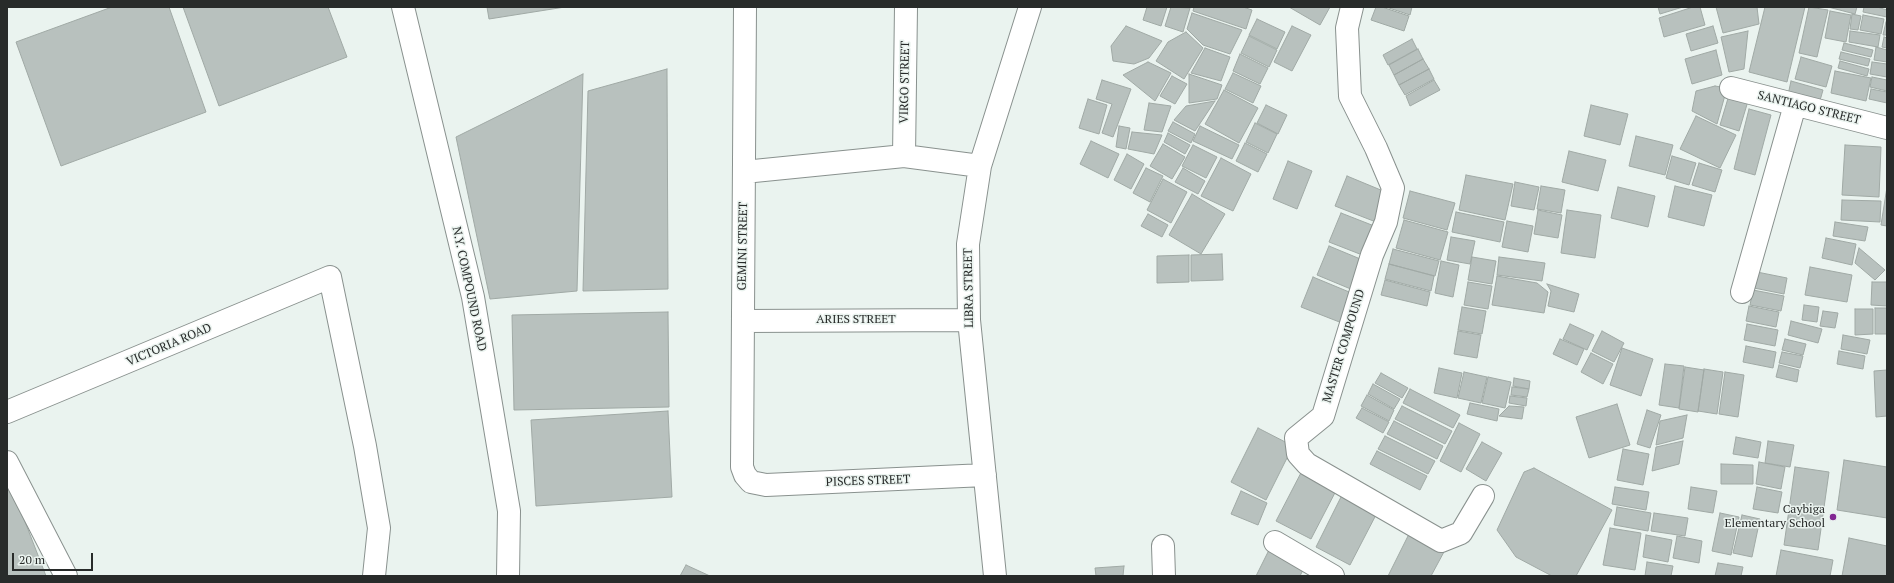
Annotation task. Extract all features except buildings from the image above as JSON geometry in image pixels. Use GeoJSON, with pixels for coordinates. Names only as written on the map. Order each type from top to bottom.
{"type":"FeatureCollection","features":[{"type":"Feature","properties":{"kind":"street","name":"N.Y. COMPOUND ROAD"},"geometry":{"type":"LineString","coordinates":[[403,7],[474,297],[509,511],[508,576]]}},
{"type":"Feature","properties":{"kind":"street","name":"GEMINI STREET"},"geometry":{"type":"LineString","coordinates":[[745,7],[742,467],[745,475],[751,482]]}},
{"type":"Feature","properties":{"kind":"street","name":"VIRGO STREET"},"geometry":{"type":"LineString","coordinates":[[904,156],[906,7]]}},
{"type":"Feature","properties":{"kind":"street","name":"LIBRA STREET"},"geometry":{"type":"LineString","coordinates":[[995,576],[969,320],[968,244],[980,166],[1030,7]]}},
{"type":"Feature","properties":{"kind":"street","name":"MASTER COMPOUND"},"geometry":{"type":"LineString","coordinates":[[1352,7],[1347,28],[1350,96],[1376,148],[1393,188],[1386,222],[1372,255],[1323,416],[1296,438],[1298,454],[1307,464],[1441,541],[1461,532],[1483,496]]}},
{"type":"Feature","properties":{"kind":"street","name":"SANTIAGO STREET"},"geometry":{"type":"LineString","coordinates":[[1731,88],[1887,128]]}},
{"type":"Feature","properties":{"kind":"street"},"geometry":{"type":"LineString","coordinates":[[1742,292],[1795,105]]}},
{"type":"Feature","properties":{"kind":"street"},"geometry":{"type":"LineString","coordinates":[[744,172],[904,156],[980,166]]}},
{"type":"Feature","properties":{"kind":"street","name":"VICTORIA ROAD"},"geometry":{"type":"LineString","coordinates":[[7,412],[330,277],[365,446],[379,528],[374,576]]}},
{"type":"Feature","properties":{"kind":"street","name":"ARIES STREET"},"geometry":{"type":"LineString","coordinates":[[743,320],[969,320]]}},
{"type":"Feature","properties":{"kind":"street"},"geometry":{"type":"LineString","coordinates":[[7,462],[66,576]]}},
{"type":"Feature","properties":{"kind":"street","name":"PISCES STREET"},"geometry":{"type":"LineString","coordinates":[[751,482],[766,485],[985,475]]}},
{"type":"Feature","properties":{"kind":"street"},"geometry":{"type":"LineString","coordinates":[[1274,542],[1333,576]]}},
{"type":"Feature","properties":{"kind":"street"},"geometry":{"type":"LineString","coordinates":[[1163,546],[1164,576]]}},
{"type":"Feature","properties":{"kind":"place","name":"Caybiga Elementary School"},"geometry":{"type":"Point","coordinates":[1833,517]}}]}
